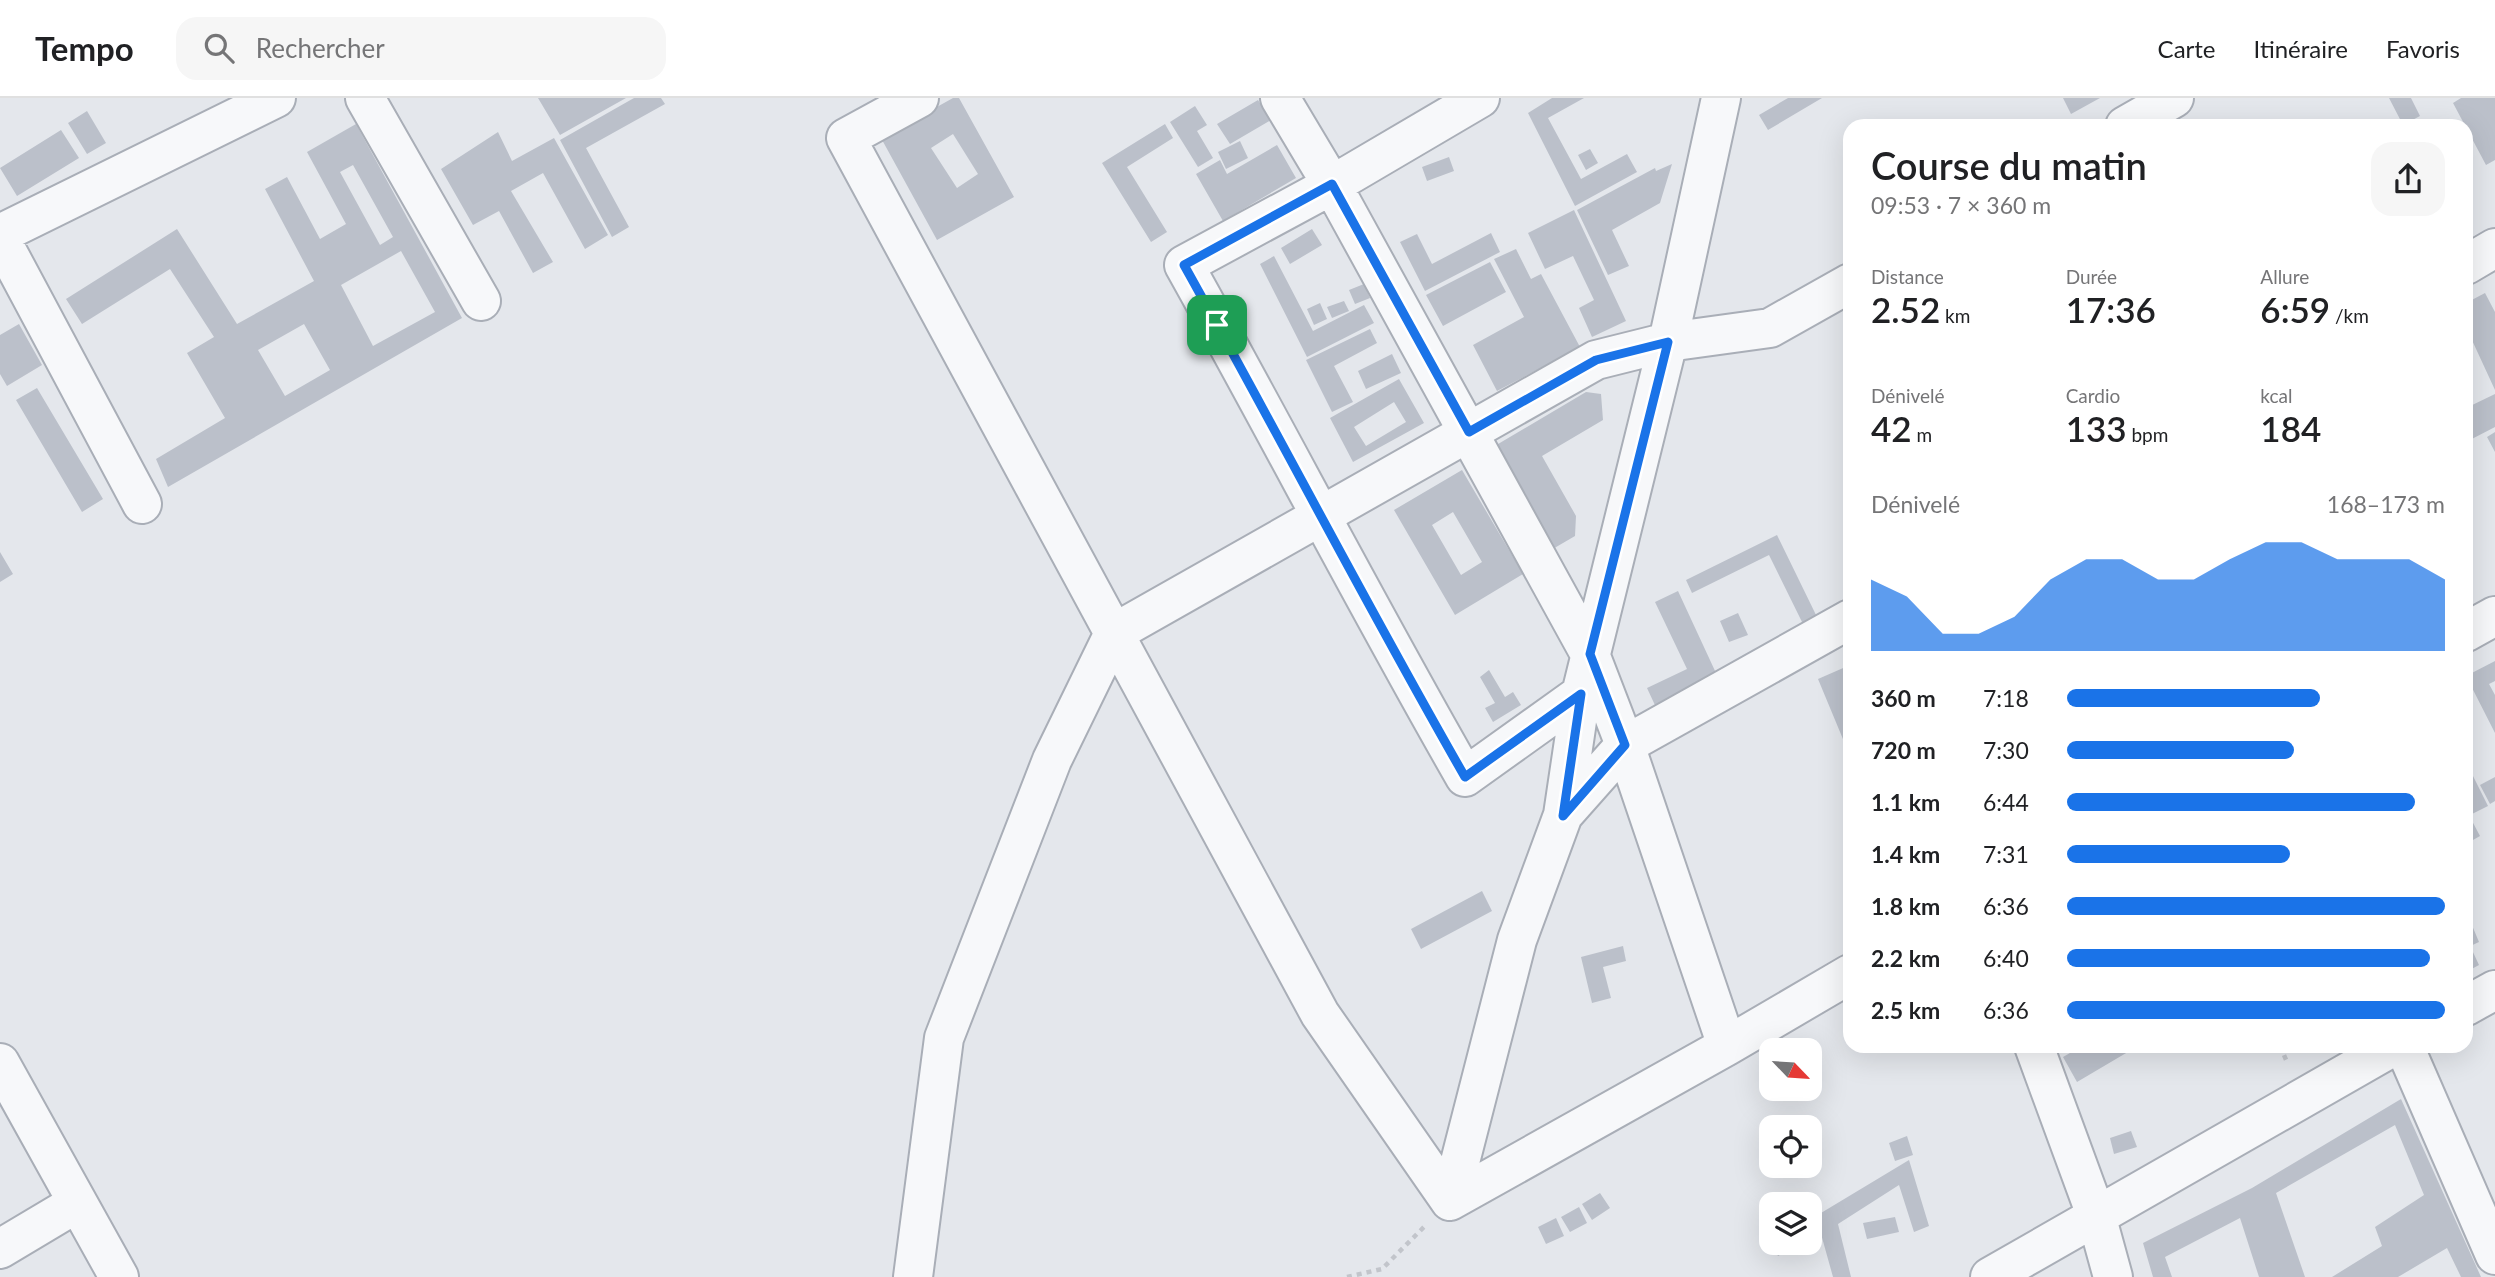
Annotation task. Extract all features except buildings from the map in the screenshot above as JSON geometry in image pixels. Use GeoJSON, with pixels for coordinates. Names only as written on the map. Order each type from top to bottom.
{"type":"FeatureCollection","features":[{"type":"Feature","properties":{"kind":"street"},"geometry":{"type":"LineString","coordinates":[[142,504],[0,236],[276,98]]}},
{"type":"Feature","properties":{"kind":"street"},"geometry":{"type":"LineString","coordinates":[[365,98],[481,301]]}},
{"type":"Feature","properties":{"kind":"street"},"geometry":{"type":"LineString","coordinates":[[919,98],[846,138],[1320,1014],[1450,1201]]}},
{"type":"Feature","properties":{"kind":"street"},"geometry":{"type":"LineString","coordinates":[[1280,98],[1332,184],[1590,654],[1625,745],[1727,1046]]}},
{"type":"Feature","properties":{"kind":"street"},"geometry":{"type":"LineString","coordinates":[[1480,98],[1332,184],[1184,265],[1392,650],[1465,777],[1581,694]]}},
{"type":"Feature","properties":{"kind":"street"},"geometry":{"type":"LineString","coordinates":[[1450,1201],[1517,940],[1563,816],[1581,694],[1668,342],[1721,98]]}},
{"type":"Feature","properties":{"kind":"street"},"geometry":{"type":"LineString","coordinates":[[2138,119],[2175,98]]}},
{"type":"Feature","properties":{"kind":"street"},"geometry":{"type":"LineString","coordinates":[[2473,261],[2495,248]]}},
{"type":"Feature","properties":{"kind":"street"},"geometry":{"type":"LineString","coordinates":[[913,1277],[944,1038],[1052,760],[1114,633],[1596,360],[1668,342],[1770,328],[1843,287]]}},
{"type":"Feature","properties":{"kind":"street"},"geometry":{"type":"LineString","coordinates":[[2473,628],[2495,616]]}},
{"type":"Feature","properties":{"kind":"street"},"geometry":{"type":"LineString","coordinates":[[1563,816],[1625,745],[1843,623]]}},
{"type":"Feature","properties":{"kind":"street"},"geometry":{"type":"LineString","coordinates":[[1450,1201],[1843,978]]}},
{"type":"Feature","properties":{"kind":"street"},"geometry":{"type":"LineString","coordinates":[[2473,1002],[2495,990]]}},
{"type":"Feature","properties":{"kind":"street"},"geometry":{"type":"LineString","coordinates":[[2037,1053],[2096,1215],[2113,1277]]}},
{"type":"Feature","properties":{"kind":"street"},"geometry":{"type":"LineString","coordinates":[[1990,1277],[2383,1053]]}},
{"type":"Feature","properties":{"kind":"street"},"geometry":{"type":"LineString","coordinates":[[2407,1053],[2495,1255]]}},
{"type":"Feature","properties":{"kind":"street"},"geometry":{"type":"LineString","coordinates":[[0,1063],[119,1277]]}},
{"type":"Feature","properties":{"kind":"street"},"geometry":{"type":"LineString","coordinates":[[0,1249],[77,1203]]}},
{"type":"Feature","properties":{"kind":"path"},"geometry":{"type":"LineString","coordinates":[[1347,1277],[1382,1269],[1450,1201]]}},
{"type":"Feature","properties":{"kind":"route"},"geometry":{"type":"LineString","coordinates":[[1332,184],[1469,432],[1596,360],[1668,342],[1590,654],[1625,745],[1563,816],[1581,694],[1465,777],[1392,650],[1217,325],[1184,265],[1332,184]]}}]}
